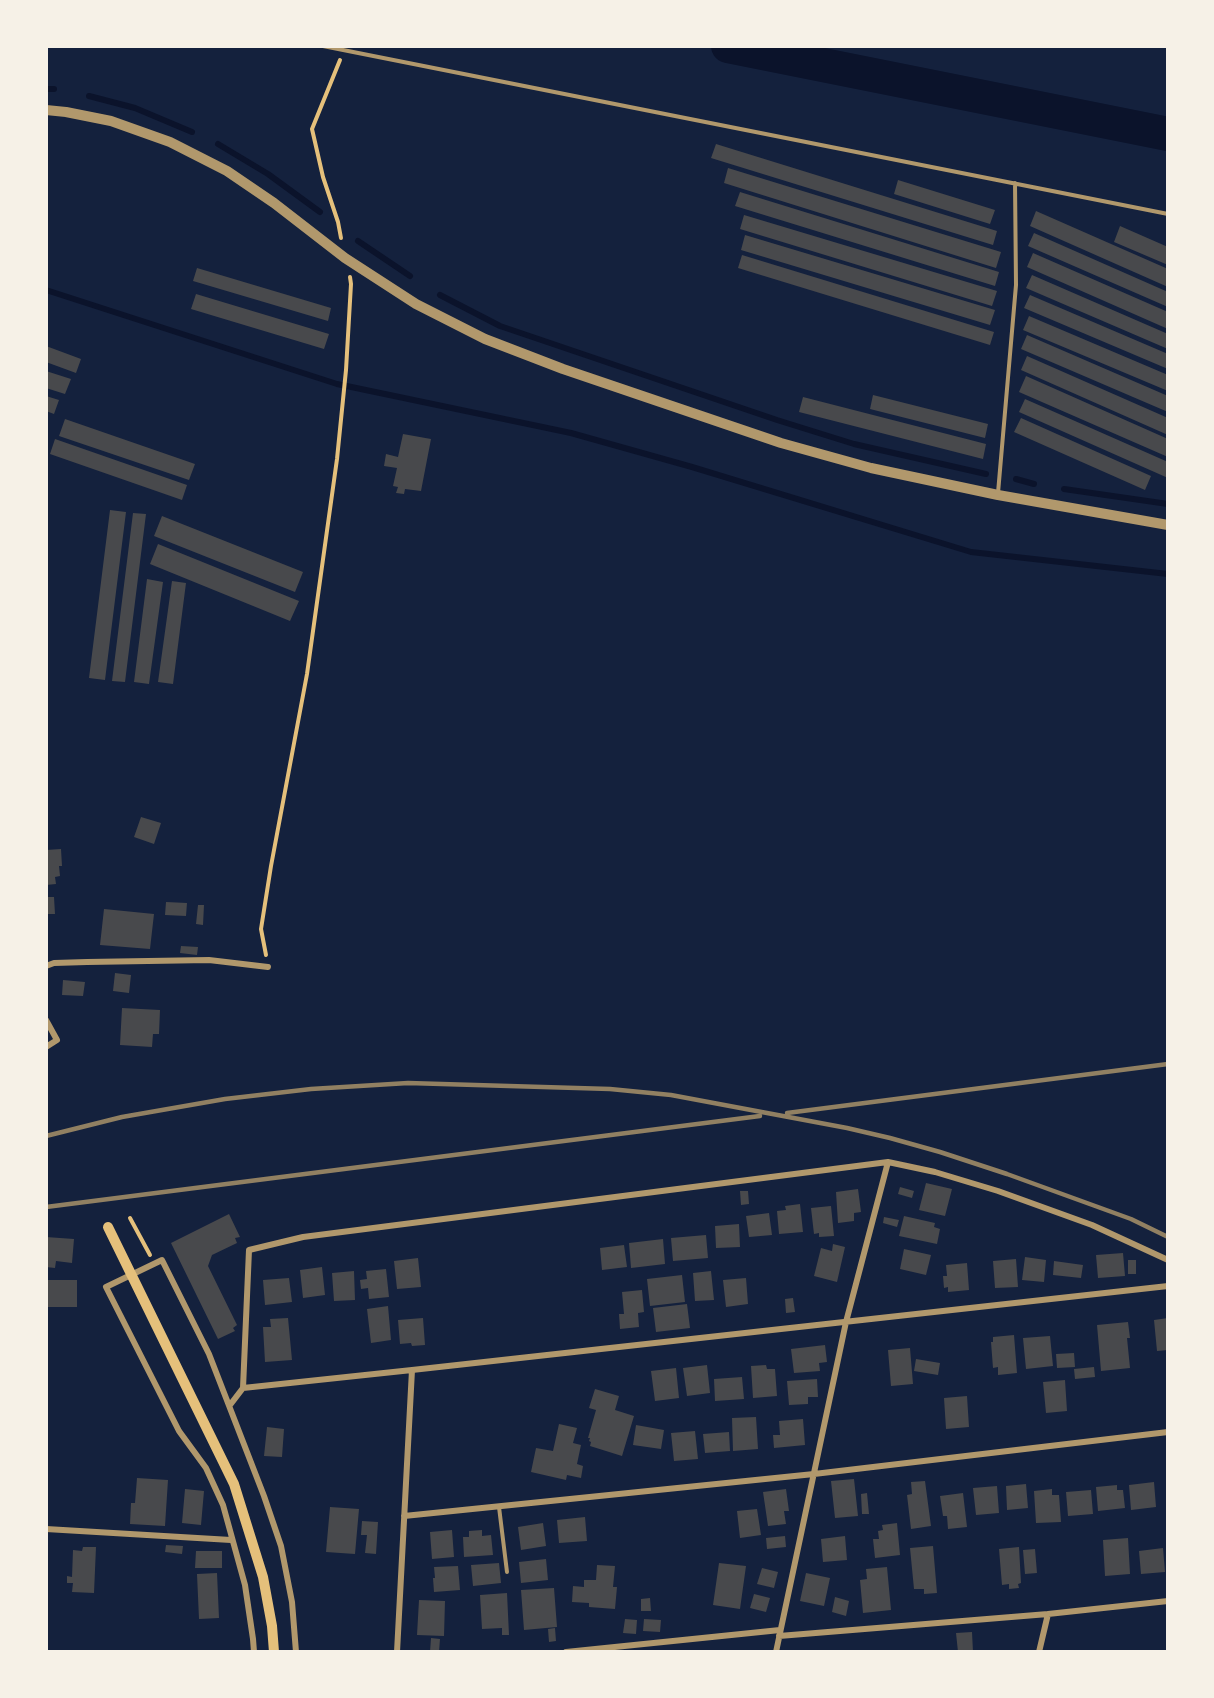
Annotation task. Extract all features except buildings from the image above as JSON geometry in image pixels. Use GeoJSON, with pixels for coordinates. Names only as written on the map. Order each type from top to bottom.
{"type":"FeatureCollection","features":[{"type":"Feature","properties":{"kind":"main road"},"geometry":{"type":"LineString","coordinates":[[108,1227],[234,1484],[263,1577],[274,1652]]}},
{"type":"Feature","properties":{"kind":"street"},"geometry":{"type":"LineString","coordinates":[[46,110],[66,111],[111,122],[170,142],[227,171],[274,203],[345,258],[416,304],[485,339],[563,369],[781,443],[871,468],[998,495],[1167,525]]}},
{"type":"Feature","properties":{"kind":"street"},"geometry":{"type":"LineString","coordinates":[[46,966],[54,963],[209,960],[268,967]]}},
{"type":"Feature","properties":{"kind":"street"},"geometry":{"type":"LineString","coordinates":[[46,1020],[57,1040],[46,1047]]}},
{"type":"Feature","properties":{"kind":"street"},"geometry":{"type":"LineString","coordinates":[[230,1405],[243,1388],[249,1250],[303,1237],[888,1162],[935,1172],[998,1191],[1092,1225],[1167,1260]]}},
{"type":"Feature","properties":{"kind":"street"},"geometry":{"type":"LineString","coordinates":[[776,1652],[846,1322],[888,1162]]}},
{"type":"Feature","properties":{"kind":"street"},"geometry":{"type":"LineString","coordinates":[[254,1652],[245,1585],[223,1505],[206,1468],[180,1431],[106,1287],[162,1260],[209,1354],[264,1496],[281,1546],[292,1602],[296,1652]]}},
{"type":"Feature","properties":{"kind":"street"},"geometry":{"type":"LineString","coordinates":[[243,1388],[1167,1286]]}},
{"type":"Feature","properties":{"kind":"street"},"geometry":{"type":"LineString","coordinates":[[397,1652],[412,1370]]}},
{"type":"Feature","properties":{"kind":"street"},"geometry":{"type":"LineString","coordinates":[[404,1516],[814,1474],[1167,1432]]}},
{"type":"Feature","properties":{"kind":"street"},"geometry":{"type":"LineString","coordinates":[[46,1529],[231,1540]]}},
{"type":"Feature","properties":{"kind":"street"},"geometry":{"type":"LineString","coordinates":[[566,1652],[780,1633],[1048,1614],[1167,1601]]}},
{"type":"Feature","properties":{"kind":"street"},"geometry":{"type":"LineString","coordinates":[[1039,1652],[1048,1614]]}},
{"type":"Feature","properties":{"kind":"lane"},"geometry":{"type":"LineString","coordinates":[[323,46],[1167,214]]}},
{"type":"Feature","properties":{"kind":"lane"},"geometry":{"type":"LineString","coordinates":[[998,495],[1016,285],[1015,183]]}},
{"type":"Feature","properties":{"kind":"lane"},"geometry":{"type":"LineString","coordinates":[[499,1506],[507,1572]]}},
{"type":"Feature","properties":{"kind":"path"},"geometry":{"type":"LineString","coordinates":[[268,967],[261,929],[307,674],[337,459],[346,370],[351,284],[338,222],[323,177],[312,129],[344,51]]}},
{"type":"Feature","properties":{"kind":"path"},"geometry":{"type":"LineString","coordinates":[[130,1218],[154,1263]]}},
{"type":"Feature","properties":{"kind":"waterway"},"geometry":{"type":"LineString","coordinates":[[728,46],[1168,134]]}},
{"type":"Feature","properties":{"kind":"waterway"},"geometry":{"type":"LineString","coordinates":[[46,89],[54,89]]}},
{"type":"Feature","properties":{"kind":"waterway"},"geometry":{"type":"LineString","coordinates":[[89,96],[135,108],[192,132]]}},
{"type":"Feature","properties":{"kind":"waterway"},"geometry":{"type":"LineString","coordinates":[[218,144],[268,174],[320,212]]}},
{"type":"Feature","properties":{"kind":"waterway"},"geometry":{"type":"LineString","coordinates":[[358,241],[410,276]]}},
{"type":"Feature","properties":{"kind":"waterway"},"geometry":{"type":"LineString","coordinates":[[46,290],[337,384],[571,433],[692,467],[971,552],[1168,574]]}},
{"type":"Feature","properties":{"kind":"waterway"},"geometry":{"type":"LineString","coordinates":[[440,295],[500,326],[777,420],[854,444],[986,474]]}},
{"type":"Feature","properties":{"kind":"waterway"},"geometry":{"type":"LineString","coordinates":[[1016,479],[1034,484]]}},
{"type":"Feature","properties":{"kind":"waterway"},"geometry":{"type":"LineString","coordinates":[[1064,489],[1168,504]]}},
{"type":"Feature","properties":{"kind":"railway"},"geometry":{"type":"LineString","coordinates":[[787,1113],[1168,1064]]}},
{"type":"Feature","properties":{"kind":"railway"},"geometry":{"type":"LineString","coordinates":[[46,1136],[122,1117],[225,1099],[311,1089],[408,1083],[610,1089],[671,1095],[890,1138],[1007,1174],[1131,1219],[1168,1237]]}},
{"type":"Feature","properties":{"kind":"railway"},"geometry":{"type":"LineString","coordinates":[[46,1207],[760,1116]]}}]}
